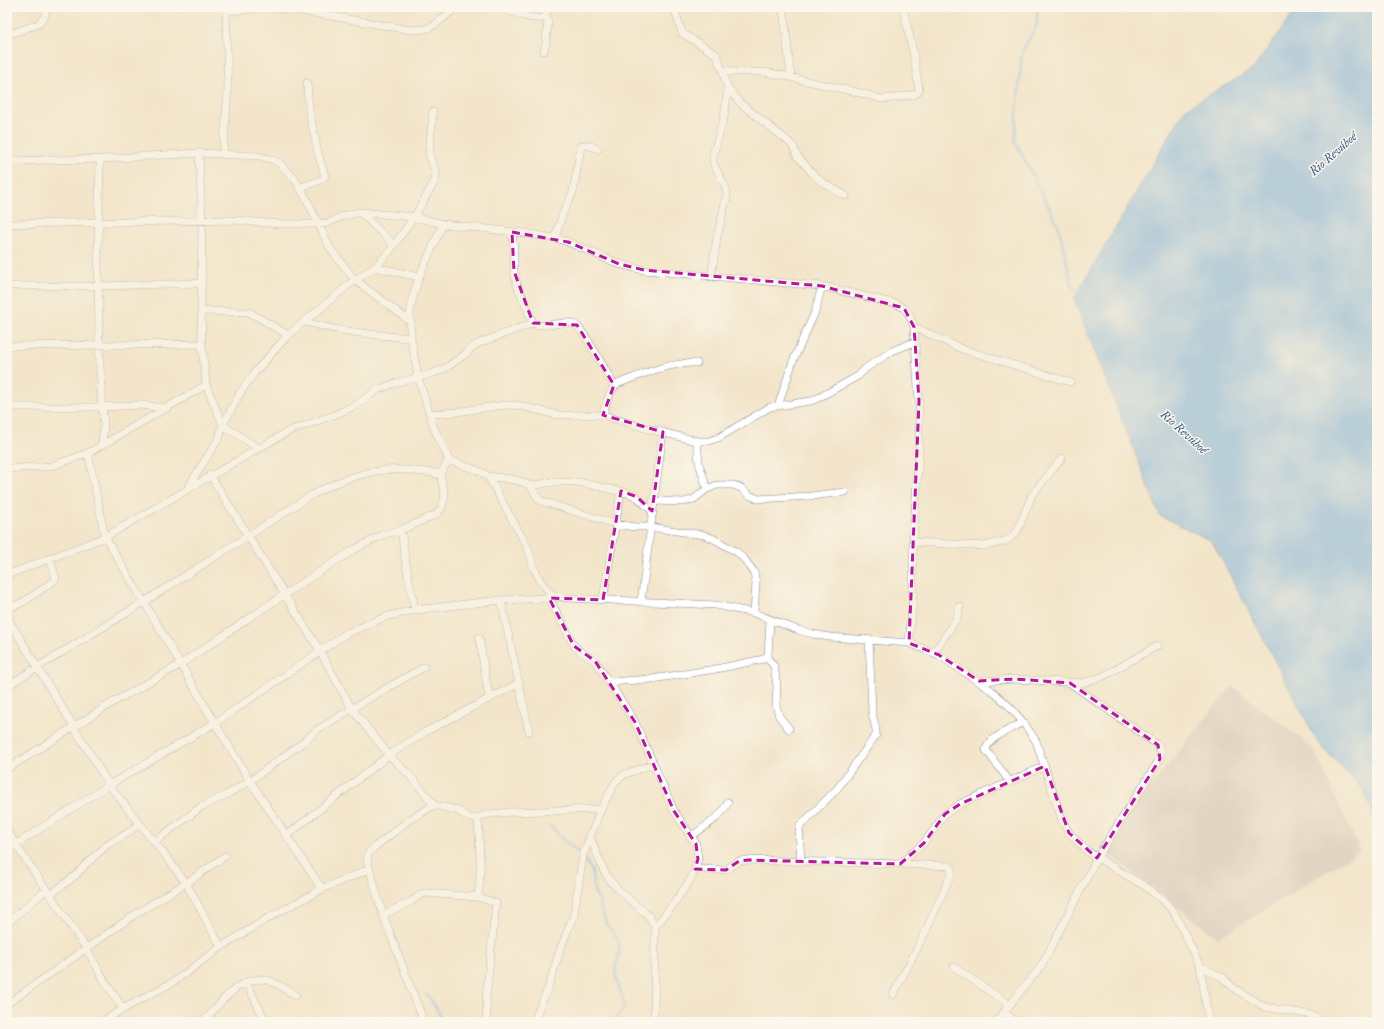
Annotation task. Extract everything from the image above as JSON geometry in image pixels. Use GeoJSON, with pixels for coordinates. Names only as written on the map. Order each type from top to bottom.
{"type":"FeatureCollection","features":[{"type":"Feature","properties":{"kind":"street"},"geometry":{"type":"LineString","coordinates":[[7,35],[38,24],[45,16],[47,7]]}},
{"type":"Feature","properties":{"kind":"street"},"geometry":{"type":"LineString","coordinates":[[222,154],[228,90],[226,9],[232,12],[266,7],[411,30],[425,29],[432,26],[457,7]]}},
{"type":"Feature","properties":{"kind":"street"},"geometry":{"type":"LineString","coordinates":[[501,7],[518,15],[540,19],[545,18]]}},
{"type":"Feature","properties":{"kind":"street"},"geometry":{"type":"LineString","coordinates":[[544,51],[548,21],[545,18],[548,7]]}},
{"type":"Feature","properties":{"kind":"street"},"geometry":{"type":"LineString","coordinates":[[674,7],[682,33],[717,55],[728,88],[740,103],[793,146],[797,156],[814,175],[822,182],[846,196]]}},
{"type":"Feature","properties":{"kind":"street"},"geometry":{"type":"LineString","coordinates":[[783,7],[791,77]]}},
{"type":"Feature","properties":{"kind":"street"},"geometry":{"type":"LineString","coordinates":[[723,70],[735,72],[764,72],[865,94],[881,99],[916,94],[920,90],[904,7]]}},
{"type":"Feature","properties":{"kind":"street"},"geometry":{"type":"LineString","coordinates":[[300,188],[323,179],[325,176],[318,153],[309,110],[307,83]]}},
{"type":"Feature","properties":{"kind":"street"},"geometry":{"type":"LineString","coordinates":[[711,277],[717,238],[727,195],[726,188],[713,163],[713,156],[724,117],[728,88]]}},
{"type":"Feature","properties":{"kind":"street"},"geometry":{"type":"LineString","coordinates":[[188,488],[213,449],[223,425],[240,393],[255,372],[288,335],[355,280],[376,267],[414,217],[435,181],[436,174],[429,154],[433,112]]}},
{"type":"Feature","properties":{"kind":"street"},"geometry":{"type":"LineString","coordinates":[[555,238],[573,192],[580,146],[583,144],[598,149]]}},
{"type":"Feature","properties":{"kind":"street"},"geometry":{"type":"LineString","coordinates":[[199,153],[202,220],[201,311],[202,344],[206,385],[223,425],[258,448]]}},
{"type":"Feature","properties":{"kind":"street"},"geometry":{"type":"LineString","coordinates":[[7,161],[100,159],[199,153],[259,156],[273,160],[294,178],[306,198],[330,248],[355,280],[411,322]]}},
{"type":"Feature","properties":{"kind":"street"},"geometry":{"type":"LineString","coordinates":[[100,159],[99,345],[104,425],[102,443]]}},
{"type":"Feature","properties":{"kind":"street"},"geometry":{"type":"LineString","coordinates":[[360,212],[394,245]]}},
{"type":"Feature","properties":{"kind":"street"},"geometry":{"type":"LineString","coordinates":[[7,224],[202,220],[234,220],[279,224],[318,224],[328,223],[340,217],[360,212],[414,217],[443,224],[555,238],[619,264],[644,270],[822,286],[897,304],[904,308],[909,314],[914,327],[919,402],[919,453],[913,542],[913,599],[909,643]]}},
{"type":"Feature","properties":{"kind":"street"},"geometry":{"type":"LineString","coordinates":[[443,224],[419,277],[410,313],[411,338],[418,377],[434,428],[449,460],[479,471],[488,476],[510,480],[530,486],[553,482],[578,482],[621,491],[637,497],[652,511]]}},
{"type":"Feature","properties":{"kind":"street"},"geometry":{"type":"LineString","coordinates":[[512,232],[514,271],[517,285],[533,323]]}},
{"type":"Feature","properties":{"kind":"street"},"geometry":{"type":"LineString","coordinates":[[376,267],[419,277]]}},
{"type":"Feature","properties":{"kind":"street"},"geometry":{"type":"LineString","coordinates":[[7,286],[99,286],[202,283]]}},
{"type":"Feature","properties":{"kind":"street"},"geometry":{"type":"LineString","coordinates":[[778,406],[793,361],[815,312],[822,286]]}},
{"type":"Feature","properties":{"kind":"street"},"geometry":{"type":"LineString","coordinates":[[201,311],[249,312],[288,335]]}},
{"type":"Feature","properties":{"kind":"street"},"geometry":{"type":"LineString","coordinates":[[305,322],[339,330],[411,338]]}},
{"type":"Feature","properties":{"kind":"street"},"geometry":{"type":"LineString","coordinates":[[7,575],[105,537],[210,475],[289,431],[334,415],[354,406],[379,389],[446,368],[477,344],[533,323],[538,325],[571,322],[577,325],[594,350],[614,386]]}},
{"type":"Feature","properties":{"kind":"street"},"geometry":{"type":"LineString","coordinates":[[914,327],[962,348],[1070,382]]}},
{"type":"Feature","properties":{"kind":"street"},"geometry":{"type":"LineString","coordinates":[[430,414],[496,406],[522,406],[558,415],[603,415],[697,442],[709,441],[718,438],[765,410],[778,406],[811,401],[820,397],[858,376],[866,368],[892,350],[914,342]]}},
{"type":"Feature","properties":{"kind":"street"},"geometry":{"type":"LineString","coordinates":[[7,346],[202,344]]}},
{"type":"Feature","properties":{"kind":"street"},"geometry":{"type":"LineString","coordinates":[[603,415],[608,397],[614,386],[617,384],[665,366],[684,363],[697,363]]}},
{"type":"Feature","properties":{"kind":"street"},"geometry":{"type":"LineString","coordinates":[[7,469],[52,466],[88,452],[206,385]]}},
{"type":"Feature","properties":{"kind":"street"},"geometry":{"type":"LineString","coordinates":[[7,407],[102,407],[139,405],[167,408]]}},
{"type":"Feature","properties":{"kind":"street"},"geometry":{"type":"LineString","coordinates":[[641,602],[663,432]]}},
{"type":"Feature","properties":{"kind":"street"},"geometry":{"type":"LineString","coordinates":[[697,442],[699,464],[707,488]]}},
{"type":"Feature","properties":{"kind":"street"},"geometry":{"type":"LineString","coordinates":[[88,452],[105,537],[250,781],[322,889]]}},
{"type":"Feature","properties":{"kind":"street"},"geometry":{"type":"LineString","coordinates":[[913,542],[985,546],[1006,541],[1017,532],[1032,495],[1062,458]]}},
{"type":"Feature","properties":{"kind":"street"},"geometry":{"type":"LineString","coordinates":[[7,769],[112,703],[181,664],[355,549],[382,535],[401,530],[437,514],[442,507],[445,496],[440,474],[449,460]]}},
{"type":"Feature","properties":{"kind":"street"},"geometry":{"type":"LineString","coordinates":[[7,686],[144,602],[312,495],[331,485],[352,476],[385,470],[440,474]]}},
{"type":"Feature","properties":{"kind":"street"},"geometry":{"type":"LineString","coordinates":[[210,475],[320,650],[352,709],[389,755],[415,781],[434,805],[457,810],[469,818],[478,818],[488,814],[511,812],[601,809]]}},
{"type":"Feature","properties":{"kind":"street"},"geometry":{"type":"LineString","coordinates":[[488,476],[528,548],[533,566],[540,580],[553,597],[574,646],[595,661],[635,722],[674,811],[696,844],[698,859],[692,877],[675,902],[655,927]]}},
{"type":"Feature","properties":{"kind":"street"},"geometry":{"type":"LineString","coordinates":[[653,501],[684,502],[694,499],[707,488],[717,485],[733,485],[741,488],[749,495],[758,499],[811,496],[845,492]]}},
{"type":"Feature","properties":{"kind":"street"},"geometry":{"type":"LineString","coordinates":[[530,486],[537,498],[541,501],[615,524],[635,527],[650,527],[704,535],[737,552],[754,572],[756,583],[754,613]]}},
{"type":"Feature","properties":{"kind":"street"},"geometry":{"type":"LineString","coordinates":[[603,600],[621,491]]}},
{"type":"Feature","properties":{"kind":"street"},"geometry":{"type":"LineString","coordinates":[[401,530],[415,610]]}},
{"type":"Feature","properties":{"kind":"street"},"geometry":{"type":"LineString","coordinates":[[7,609],[25,601],[55,580],[56,578],[50,559]]}},
{"type":"Feature","properties":{"kind":"street"},"geometry":{"type":"LineString","coordinates":[[7,850],[109,785],[215,723],[347,633],[388,616],[415,610],[501,600],[553,597],[716,605],[754,613],[770,620],[813,634],[829,637],[909,643],[934,652],[979,681],[1008,705],[1023,722],[1036,741],[1062,820],[1069,833],[1077,842],[1097,858],[1146,887],[1164,901],[1174,912],[1200,966],[1209,1022]]}},
{"type":"Feature","properties":{"kind":"street"},"geometry":{"type":"LineString","coordinates":[[501,600],[529,731]]}},
{"type":"Feature","properties":{"kind":"street"},"geometry":{"type":"LineString","coordinates":[[934,652],[956,620],[960,606]]}},
{"type":"Feature","properties":{"kind":"street"},"geometry":{"type":"LineString","coordinates":[[7,617],[109,785],[186,883],[221,947]]}},
{"type":"Feature","properties":{"kind":"street"},"geometry":{"type":"LineString","coordinates":[[770,620],[767,658],[774,666],[777,686],[776,705],[779,716],[789,729]]}},
{"type":"Feature","properties":{"kind":"street"},"geometry":{"type":"LineString","coordinates":[[479,637],[489,698]]}},
{"type":"Feature","properties":{"kind":"street"},"geometry":{"type":"LineString","coordinates":[[802,862],[799,828],[837,789],[876,735],[877,730],[872,712],[869,639]]}},
{"type":"Feature","properties":{"kind":"street"},"geometry":{"type":"LineString","coordinates":[[979,681],[1015,679],[1053,680],[1082,683],[1102,677],[1157,646]]}},
{"type":"Feature","properties":{"kind":"street"},"geometry":{"type":"LineString","coordinates":[[609,682],[652,679],[723,668],[767,658]]}},
{"type":"Feature","properties":{"kind":"street"},"geometry":{"type":"LineString","coordinates":[[154,842],[201,807],[250,781],[302,743],[317,730],[392,684],[424,667]]}},
{"type":"Feature","properties":{"kind":"street"},"geometry":{"type":"LineString","coordinates":[[996,1022],[1042,965],[1097,858],[1160,759],[1161,752],[1158,745],[1070,682]]}},
{"type":"Feature","properties":{"kind":"street"},"geometry":{"type":"LineString","coordinates":[[286,836],[389,755],[425,732],[519,683]]}},
{"type":"Feature","properties":{"kind":"street"},"geometry":{"type":"LineString","coordinates":[[1010,782],[986,750],[986,747],[997,736],[1023,722]]}},
{"type":"Feature","properties":{"kind":"street"},"geometry":{"type":"LineString","coordinates":[[533,1022],[548,989],[560,950],[574,914],[582,855],[601,809],[616,781],[625,774],[654,764]]}},
{"type":"Feature","properties":{"kind":"street"},"geometry":{"type":"LineString","coordinates":[[900,864],[924,843],[945,814],[960,804],[1045,766]]}},
{"type":"Feature","properties":{"kind":"street"},"geometry":{"type":"LineString","coordinates":[[690,837],[719,816],[725,809],[728,802]]}},
{"type":"Feature","properties":{"kind":"street"},"geometry":{"type":"LineString","coordinates":[[424,1022],[384,915],[367,860],[369,852],[409,820],[434,805]]}},
{"type":"Feature","properties":{"kind":"street"},"geometry":{"type":"LineString","coordinates":[[477,897],[479,892],[478,818]]}},
{"type":"Feature","properties":{"kind":"street"},"geometry":{"type":"LineString","coordinates":[[7,923],[48,892],[66,884],[107,845],[126,834],[139,824]]}},
{"type":"Feature","properties":{"kind":"street"},"geometry":{"type":"LineString","coordinates":[[7,830],[86,948],[104,980],[123,1009]]}},
{"type":"Feature","properties":{"kind":"street"},"geometry":{"type":"LineString","coordinates":[[590,837],[604,871],[611,882],[649,916],[655,927],[654,1022]]}},
{"type":"Feature","properties":{"kind":"street"},"geometry":{"type":"LineString","coordinates":[[7,1004],[137,913],[186,883],[225,856]]}},
{"type":"Feature","properties":{"kind":"street"},"geometry":{"type":"LineString","coordinates":[[695,869],[726,870],[739,861],[949,866],[952,868],[952,872],[926,932],[893,995]]}},
{"type":"Feature","properties":{"kind":"street"},"geometry":{"type":"LineString","coordinates":[[102,1022],[175,981],[221,947],[270,917],[322,889],[369,868]]}},
{"type":"Feature","properties":{"kind":"street"},"geometry":{"type":"LineString","coordinates":[[384,915],[425,893],[477,897],[496,903],[486,998],[487,1022]]}},
{"type":"Feature","properties":{"kind":"street"},"geometry":{"type":"LineString","coordinates":[[1200,966],[1222,977],[1235,989],[1266,1007],[1307,1014],[1322,1022]]}},
{"type":"Feature","properties":{"kind":"street"},"geometry":{"type":"LineString","coordinates":[[954,968],[1010,1005]]}},
{"type":"Feature","properties":{"kind":"street"},"geometry":{"type":"LineString","coordinates":[[203,1022],[233,990],[246,982],[268,980],[296,996]]}},
{"type":"Feature","properties":{"kind":"street"},"geometry":{"type":"LineString","coordinates":[[246,982],[266,1022]]}},
{"type":"Feature","properties":{"kind":"street"},"geometry":{"type":"LineString","coordinates":[[1004,1012],[1016,1022]]}},
{"type":"Feature","properties":{"kind":"highlighted area"},"geometry":{"type":"Polygon","coordinates":[[[512,232],[568,242],[619,264],[644,270],[822,286],[904,308],[914,327],[919,401],[909,643],[939,655],[979,681],[1015,679],[1070,683],[1158,745],[1160,759],[1097,858],[1069,833],[1045,766],[960,804],[945,814],[924,843],[900,864],[748,860],[739,861],[726,870],[695,869],[698,859],[696,844],[674,811],[635,722],[595,661],[574,646],[549,598],[603,600],[621,491],[637,497],[652,511],[663,432],[603,415],[614,385],[577,325],[533,323],[514,271],[512,232]]]}},
{"type":"Feature","properties":{"kind":"shaded area"},"geometry":{"type":"Polygon","coordinates":[[[1232,686],[1314,749],[1360,851],[1218,938],[1101,848],[1232,686]]]}},
{"type":"Feature","properties":{"kind":"water","name":"Rio Revúboé"},"geometry":{"type":"Polygon","coordinates":[[[1298,7],[1377,7],[1377,822],[1364,790],[1318,743],[1212,541],[1160,516],[1074,299],[1185,109],[1253,69],[1298,7]]]}},
{"type":"Feature","properties":{"kind":"waterway"},"geometry":{"type":"LineString","coordinates":[[1037,7],[1037,25],[1022,51],[1015,141],[1058,225],[1073,288],[1079,292]]}},
{"type":"Feature","properties":{"kind":"waterway"},"geometry":{"type":"LineString","coordinates":[[550,825],[564,841],[581,854]]}},
{"type":"Feature","properties":{"kind":"waterway"},"geometry":{"type":"LineString","coordinates":[[585,859],[592,872],[594,891],[606,924],[618,939],[620,947],[615,968],[616,978],[623,999],[624,1008],[614,1022]]}},
{"type":"Feature","properties":{"kind":"waterway"},"geometry":{"type":"LineString","coordinates":[[427,994],[443,1022]]}}]}
